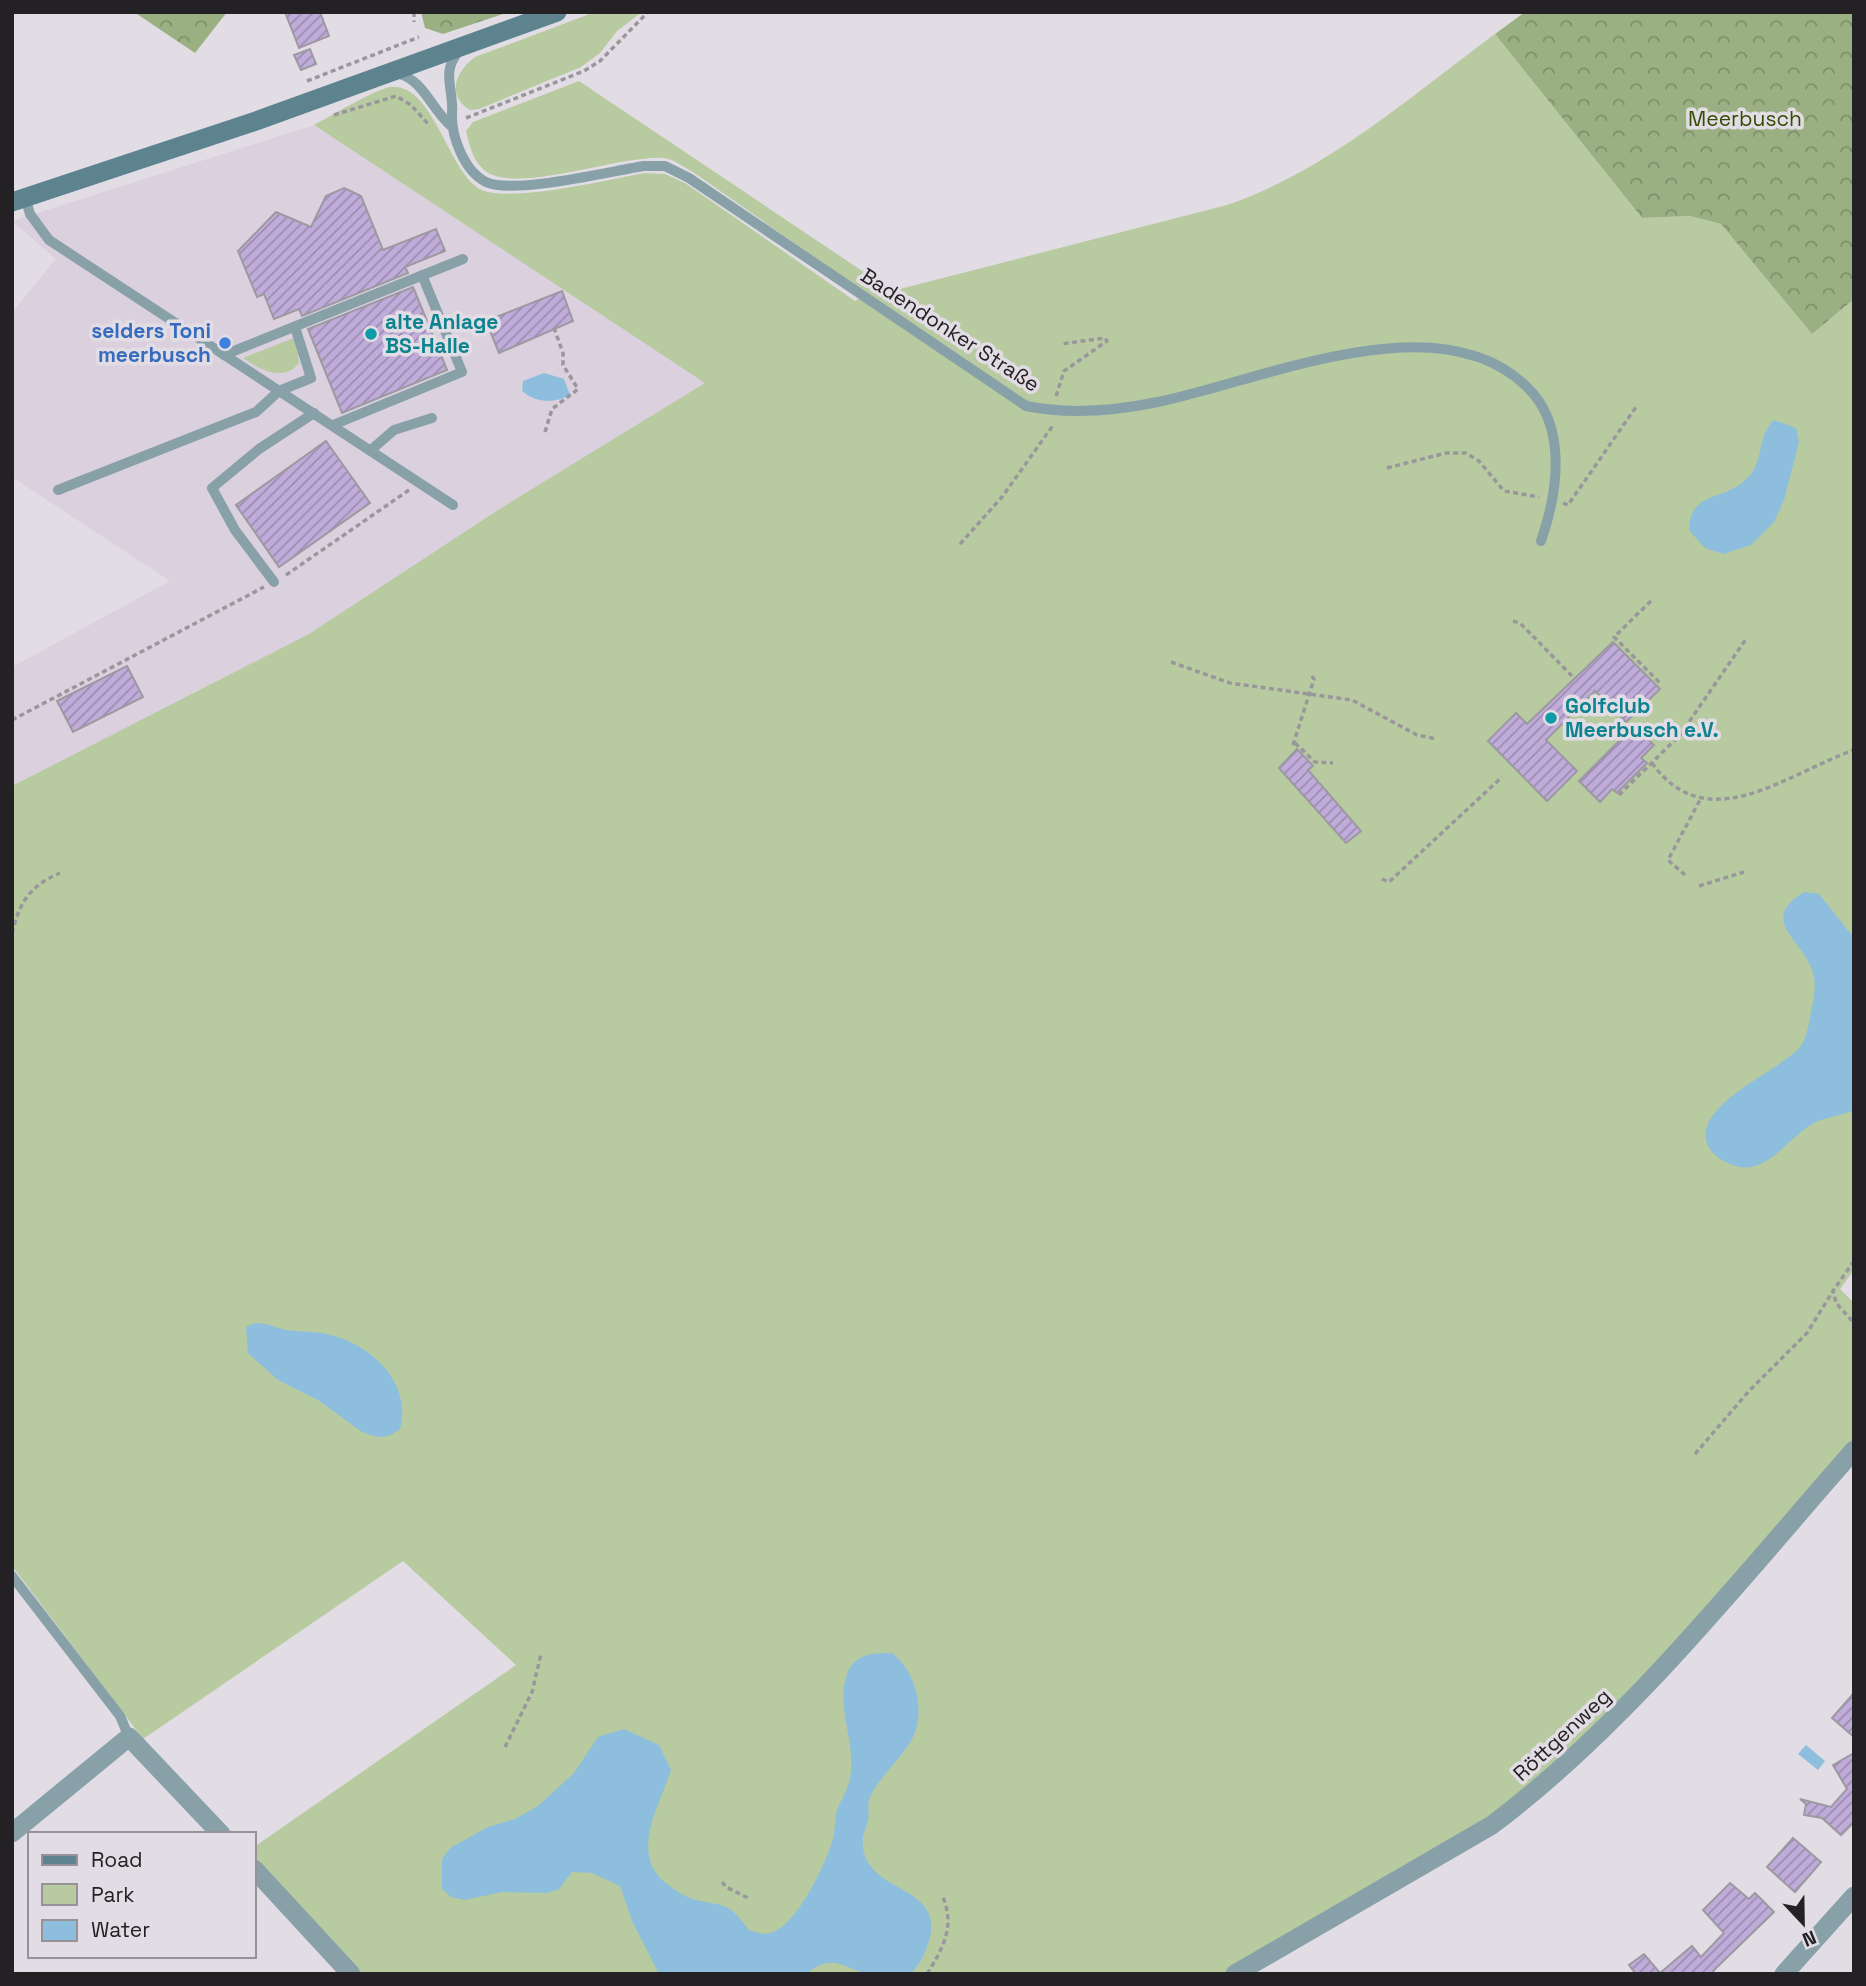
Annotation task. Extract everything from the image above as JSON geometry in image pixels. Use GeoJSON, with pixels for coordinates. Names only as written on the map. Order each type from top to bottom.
{"type":"FeatureCollection","features":[{"type":"Feature","properties":{"kind":"main road"},"geometry":{"type":"LineString","coordinates":[[19,200],[256,121],[557,12]]}},
{"type":"Feature","properties":{"kind":"street","name":"Röttgenweg"},"geometry":{"type":"LineString","coordinates":[[1235,1974],[1492,1825],[1530,1797],[1600,1735],[1854,1450]]}},
{"type":"Feature","properties":{"kind":"street"},"geometry":{"type":"LineString","coordinates":[[12,1833],[129,1737],[219,1832]]}},
{"type":"Feature","properties":{"kind":"street"},"geometry":{"type":"LineString","coordinates":[[256,1871],[351,1974]]}},
{"type":"Feature","properties":{"kind":"street"},"geometry":{"type":"LineString","coordinates":[[1784,1974],[1854,1896]]}},
{"type":"Feature","properties":{"kind":"lane","name":"Badendonker Straße"},"geometry":{"type":"LineString","coordinates":[[451,126],[453,109],[447,76],[450,62],[463,45]]}},
{"type":"Feature","properties":{"kind":"lane","name":"Badendonker Straße"},"geometry":{"type":"LineString","coordinates":[[393,71],[404,74],[422,87],[436,113],[451,126],[465,160],[474,173],[497,185],[512,186],[644,166],[664,166],[689,178],[1026,406],[1056,412],[1095,411],[1159,402],[1287,367],[1382,351],[1430,348],[1468,354],[1498,366],[1521,380],[1546,410],[1554,444],[1552,500],[1541,541]]}},
{"type":"Feature","properties":{"kind":"lane"},"geometry":{"type":"LineString","coordinates":[[19,200],[49,240],[169,315],[224,355],[453,505]]}},
{"type":"Feature","properties":{"kind":"lane"},"geometry":{"type":"LineString","coordinates":[[224,355],[463,259]]}},
{"type":"Feature","properties":{"kind":"lane"},"geometry":{"type":"LineString","coordinates":[[333,425],[436,388],[462,372],[422,275]]}},
{"type":"Feature","properties":{"kind":"lane"},"geometry":{"type":"LineString","coordinates":[[58,491],[256,412],[279,391],[311,378],[295,327]]}},
{"type":"Feature","properties":{"kind":"lane"},"geometry":{"type":"LineString","coordinates":[[274,582],[236,530],[212,488],[259,449],[314,413]]}},
{"type":"Feature","properties":{"kind":"lane"},"geometry":{"type":"LineString","coordinates":[[371,450],[394,430],[432,418]]}},
{"type":"Feature","properties":{"kind":"lane"},"geometry":{"type":"LineString","coordinates":[[12,1576],[120,1716],[129,1737]]}},
{"type":"Feature","properties":{"kind":"path"},"geometry":{"type":"LineString","coordinates":[[414,12],[414,22]]}},
{"type":"Feature","properties":{"kind":"path"},"geometry":{"type":"LineString","coordinates":[[328,117],[396,96],[411,105],[431,127],[441,130],[584,71],[600,61],[649,12]]}},
{"type":"Feature","properties":{"kind":"path"},"geometry":{"type":"LineString","coordinates":[[545,432],[552,410],[578,389],[563,365],[563,353],[554,328]]}},
{"type":"Feature","properties":{"kind":"path"},"geometry":{"type":"LineString","coordinates":[[1387,468],[1446,453],[1466,453],[1479,461],[1504,491],[1568,505],[1636,407]]}},
{"type":"Feature","properties":{"kind":"path"},"geometry":{"type":"LineString","coordinates":[[12,720],[274,582],[420,483]]}},
{"type":"Feature","properties":{"kind":"path"},"geometry":{"type":"LineString","coordinates":[[1651,601],[1614,636],[1661,684]]}},
{"type":"Feature","properties":{"kind":"path"},"geometry":{"type":"LineString","coordinates":[[1514,621],[1520,623],[1573,677]]}},
{"type":"Feature","properties":{"kind":"path"},"geometry":{"type":"LineString","coordinates":[[1619,795],[1653,763],[1703,705],[1746,639]]}},
{"type":"Feature","properties":{"kind":"path"},"geometry":{"type":"LineString","coordinates":[[1171,662],[1230,683],[1352,700],[1417,735],[1436,738]]}},
{"type":"Feature","properties":{"kind":"path"},"geometry":{"type":"LineString","coordinates":[[1310,674],[1314,679],[1311,696],[1294,744],[1315,762],[1333,764]]}},
{"type":"Feature","properties":{"kind":"path"},"geometry":{"type":"LineString","coordinates":[[1653,763],[1670,785],[1700,800],[1739,797],[1854,750]]}},
{"type":"Feature","properties":{"kind":"path"},"geometry":{"type":"LineString","coordinates":[[1382,879],[1389,882],[1502,777]]}},
{"type":"Feature","properties":{"kind":"path"},"geometry":{"type":"LineString","coordinates":[[1685,874],[1668,860],[1700,800]]}},
{"type":"Feature","properties":{"kind":"path"},"geometry":{"type":"LineString","coordinates":[[1699,886],[1744,872]]}},
{"type":"Feature","properties":{"kind":"path"},"geometry":{"type":"LineString","coordinates":[[12,933],[23,898],[40,882],[60,873]]}},
{"type":"Feature","properties":{"kind":"path"},"geometry":{"type":"LineString","coordinates":[[1695,1454],[1749,1391],[1807,1333],[1854,1261]]}},
{"type":"Feature","properties":{"kind":"path"},"geometry":{"type":"LineString","coordinates":[[1833,1291],[1836,1303],[1854,1323]]}},
{"type":"Feature","properties":{"kind":"path"},"geometry":{"type":"LineString","coordinates":[[505,1747],[533,1692],[541,1654]]}},
{"type":"Feature","properties":{"kind":"path"},"geometry":{"type":"LineString","coordinates":[[722,1882],[726,1887],[748,1898]]}},
{"type":"Feature","properties":{"kind":"path"},"geometry":{"type":"LineString","coordinates":[[927,1974],[948,1934],[948,1917],[942,1895]]}},
{"type":"Feature","properties":{"kind":"shaded area"},"geometry":{"type":"Polygon","coordinates":[[[314,125],[706,383],[498,510],[309,634],[12,786],[12,667],[170,581],[12,477],[12,312],[56,259],[12,221],[314,125]]]}},
{"type":"Feature","properties":{"kind":"green space"},"geometry":{"type":"Polygon","coordinates":[[[134,12],[227,12],[195,53],[134,12]]]}},
{"type":"Feature","properties":{"kind":"green space"},"geometry":{"type":"Polygon","coordinates":[[[421,12],[509,12],[443,34],[425,28],[421,12]]]}},
{"type":"Feature","properties":{"kind":"green space"},"geometry":{"type":"Polygon","coordinates":[[[595,12],[642,12],[617,31],[600,53],[581,67],[479,109],[470,110],[462,104],[456,83],[463,69],[475,57],[595,12]]]}},
{"type":"Feature","properties":{"kind":"green space","name":"Meerbusch"},"geometry":{"type":"Polygon","coordinates":[[[1525,12],[1854,12],[1854,299],[1812,334],[1721,224],[1690,216],[1642,218],[1495,34],[1525,12]]]}},
{"type":"Feature","properties":{"kind":"green space","name":"Golfclub Meerbusch e.V."},"geometry":{"type":"Polygon","coordinates":[[[1495,34],[1642,218],[1690,216],[1721,224],[1812,334],[1854,299],[1854,1270],[1840,1289],[1854,1303],[1854,1439],[1746,1567],[1598,1732],[1490,1822],[1223,1974],[362,1974],[256,1858],[256,1846],[516,1665],[403,1561],[143,1739],[12,1566],[12,786],[309,634],[498,510],[705,383],[314,125],[383,89],[405,89],[418,99],[430,114],[460,167],[470,181],[482,190],[515,194],[538,192],[645,173],[665,174],[685,183],[855,301],[867,294],[693,172],[671,160],[645,158],[543,177],[499,177],[484,170],[477,161],[466,131],[473,122],[579,81],[892,291],[1227,205],[1299,173],[1400,106],[1495,34]]]}},
{"type":"Feature","properties":{"kind":"green space"},"geometry":{"type":"Polygon","coordinates":[[[296,337],[299,363],[286,372],[264,370],[243,358],[296,337]]]}},
{"type":"Feature","properties":{"kind":"water"},"geometry":{"type":"Polygon","coordinates":[[[544,373],[564,379],[570,395],[545,401],[522,391],[523,381],[544,373]]]}},
{"type":"Feature","properties":{"kind":"water"},"geometry":{"type":"Polygon","coordinates":[[[1774,420],[1796,428],[1799,442],[1784,500],[1774,522],[1751,545],[1723,554],[1705,548],[1689,530],[1691,517],[1703,502],[1731,490],[1750,475],[1757,462],[1765,433],[1774,420]]]}},
{"type":"Feature","properties":{"kind":"water"},"geometry":{"type":"Polygon","coordinates":[[[1804,892],[1819,894],[1854,938],[1854,1110],[1818,1121],[1765,1161],[1742,1167],[1714,1154],[1708,1146],[1706,1131],[1712,1117],[1724,1103],[1789,1057],[1804,1040],[1814,996],[1814,975],[1783,921],[1784,912],[1791,902],[1804,892]]]}},
{"type":"Feature","properties":{"kind":"water"},"geometry":{"type":"Polygon","coordinates":[[[255,1323],[331,1335],[347,1340],[374,1357],[395,1382],[402,1412],[400,1429],[389,1436],[377,1437],[362,1432],[318,1400],[278,1380],[248,1353],[246,1327],[255,1323]]]}},
{"type":"Feature","properties":{"kind":"water"},"geometry":{"type":"Polygon","coordinates":[[[892,1653],[908,1671],[913,1683],[919,1708],[918,1721],[909,1744],[871,1795],[863,1836],[865,1855],[873,1869],[913,1896],[924,1906],[931,1919],[927,1948],[910,1974],[869,1974],[829,1963],[822,1964],[806,1974],[659,1974],[632,1921],[620,1886],[592,1873],[572,1872],[559,1889],[547,1893],[502,1892],[465,1900],[451,1897],[442,1889],[442,1859],[450,1848],[488,1827],[515,1819],[538,1806],[574,1773],[598,1737],[624,1729],[659,1745],[671,1770],[650,1829],[650,1859],[656,1872],[667,1884],[685,1896],[727,1907],[749,1930],[767,1934],[780,1928],[799,1908],[823,1866],[833,1838],[837,1809],[850,1780],[851,1758],[843,1697],[847,1674],[860,1658],[892,1653]]]}},
{"type":"Feature","properties":{"kind":"water"},"geometry":{"type":"Polygon","coordinates":[[[1806,1745],[1825,1761],[1818,1770],[1798,1754],[1806,1745]]]}},
{"type":"Feature","properties":{"kind":"building"},"geometry":{"type":"Polygon","coordinates":[[[285,12],[320,12],[329,36],[299,48],[285,12]]]}},
{"type":"Feature","properties":{"kind":"building"},"geometry":{"type":"Polygon","coordinates":[[[310,49],[316,64],[301,70],[294,55],[310,49]]]}},
{"type":"Feature","properties":{"kind":"building"},"geometry":{"type":"Polygon","coordinates":[[[344,188],[361,196],[383,250],[436,229],[445,251],[405,267],[408,273],[302,316],[299,309],[274,319],[264,294],[257,297],[238,251],[276,212],[311,227],[326,196],[344,188]]]}},
{"type":"Feature","properties":{"kind":"building"},"geometry":{"type":"Polygon","coordinates":[[[413,287],[447,370],[342,413],[308,329],[413,287]]]}},
{"type":"Feature","properties":{"kind":"building"},"geometry":{"type":"Polygon","coordinates":[[[562,291],[573,321],[499,353],[486,321],[562,291]]]}},
{"type":"Feature","properties":{"kind":"building"},"geometry":{"type":"Polygon","coordinates":[[[326,441],[370,503],[279,567],[236,505],[326,441]]]}},
{"type":"Feature","properties":{"kind":"building","name":"Golfclub Meerbusch e.V."},"geometry":{"type":"Polygon","coordinates":[[[1613,642],[1660,689],[1626,722],[1595,691],[1546,740],[1577,771],[1547,801],[1488,741],[1516,713],[1527,724],[1613,642]]]}},
{"type":"Feature","properties":{"kind":"building"},"geometry":{"type":"Polygon","coordinates":[[[127,666],[143,697],[73,732],[57,701],[127,666]]]}},
{"type":"Feature","properties":{"kind":"building"},"geometry":{"type":"Polygon","coordinates":[[[1634,726],[1654,745],[1641,758],[1647,763],[1617,793],[1612,789],[1600,802],[1579,781],[1634,726]]]}},
{"type":"Feature","properties":{"kind":"building"},"geometry":{"type":"Polygon","coordinates":[[[1297,749],[1313,766],[1308,770],[1361,831],[1346,843],[1279,768],[1297,749]]]}},
{"type":"Feature","properties":{"kind":"building"},"geometry":{"type":"Polygon","coordinates":[[[1854,1693],[1854,1737],[1832,1718],[1854,1693]]]}},
{"type":"Feature","properties":{"kind":"building"},"geometry":{"type":"Polygon","coordinates":[[[1854,1753],[1854,1822],[1841,1835],[1822,1818],[1804,1815],[1806,1804],[1800,1799],[1831,1807],[1847,1789],[1833,1765],[1854,1753]]]}},
{"type":"Feature","properties":{"kind":"building"},"geometry":{"type":"Polygon","coordinates":[[[1793,1838],[1821,1862],[1795,1892],[1767,1867],[1793,1838]]]}},
{"type":"Feature","properties":{"kind":"building"},"geometry":{"type":"Polygon","coordinates":[[[1730,1883],[1749,1899],[1755,1893],[1774,1912],[1713,1971],[1715,1974],[1636,1974],[1629,1965],[1644,1954],[1660,1973],[1692,1946],[1701,1957],[1724,1933],[1703,1910],[1730,1883]]]}},
{"type":"Feature","properties":{"kind":"place","name":"alte Anlage BS-Halle"},"geometry":{"type":"Point","coordinates":[371,334]}},
{"type":"Feature","properties":{"kind":"place","name":"selders Toni meerbusch"},"geometry":{"type":"Point","coordinates":[225,343]}},
{"type":"Feature","properties":{"kind":"place","name":"Golfclub Meerbusch e.V."},"geometry":{"type":"Point","coordinates":[1551,718]}}]}
